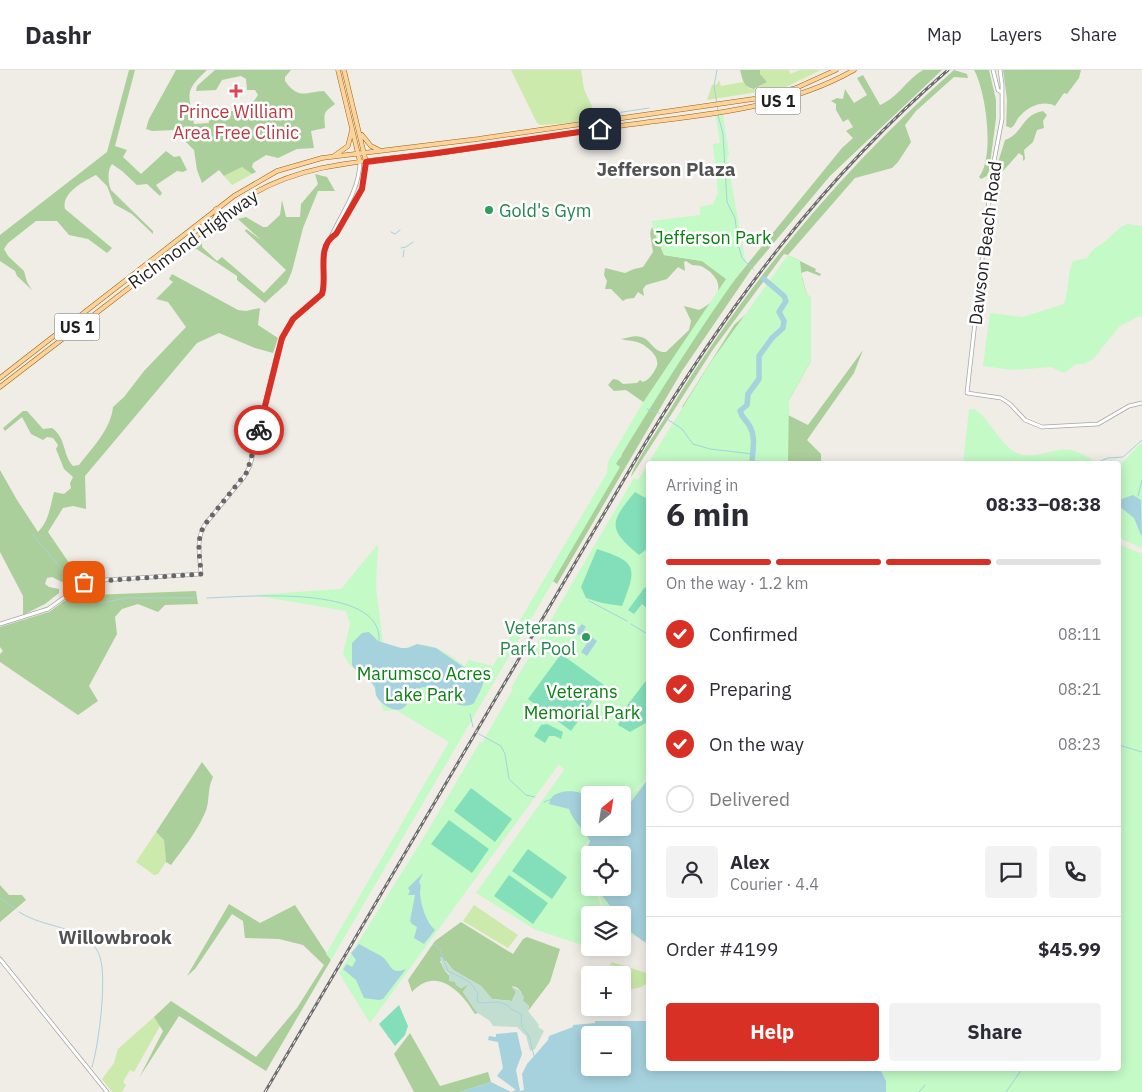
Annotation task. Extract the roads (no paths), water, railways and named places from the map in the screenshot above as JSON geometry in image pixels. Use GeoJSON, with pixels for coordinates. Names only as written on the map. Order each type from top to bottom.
{"type":"FeatureCollection","features":[{"type":"Feature","properties":{"kind":"main road"},"geometry":{"type":"LineString","coordinates":[[338,70],[360,162]]}},
{"type":"Feature","properties":{"kind":"main road"},"geometry":{"type":"LineString","coordinates":[[344,70],[366,162]]}},
{"type":"Feature","properties":{"kind":"main road","name":"Richmond Highway"},"geometry":{"type":"LineString","coordinates":[[0,378],[246,187],[269,175],[303,162],[333,156],[485,138],[724,104],[783,92],[811,83],[836,70]]}},
{"type":"Feature","properties":{"kind":"main road","name":"Richmond Highway"},"geometry":{"type":"LineString","coordinates":[[0,387],[210,225],[253,194],[282,179],[320,167],[453,151],[708,113],[787,99],[830,83],[854,70]]}},
{"type":"Feature","properties":{"kind":"main road"},"geometry":{"type":"LineString","coordinates":[[333,156],[349,144],[352,126]]}},
{"type":"Feature","properties":{"kind":"main road"},"geometry":{"type":"LineString","coordinates":[[360,133],[370,145],[381,151]]}},
{"type":"Feature","properties":{"kind":"main road"},"geometry":{"type":"LineString","coordinates":[[210,225],[216,215],[216,209]]}},
{"type":"Feature","properties":{"kind":"main road"},"geometry":{"type":"LineString","coordinates":[[136,282],[144,266]]}},
{"type":"Feature","properties":{"kind":"main road"},"geometry":{"type":"LineString","coordinates":[[122,292],[131,276]]}},
{"type":"Feature","properties":{"kind":"main road"},"geometry":{"type":"LineString","coordinates":[[52,346],[52,340],[55,335]]}},
{"type":"Feature","properties":{"kind":"street","name":"Dawson Beach Road"},"geometry":{"type":"LineString","coordinates":[[993,70],[998,90],[1001,92]]}},
{"type":"Feature","properties":{"kind":"street","name":"Dawson Beach Road"},"geometry":{"type":"LineString","coordinates":[[1000,70],[1002,119],[992,172],[967,393],[1001,398],[1010,404],[1027,422],[1042,427],[1098,424],[1129,406],[1142,403]]}},
{"type":"Feature","properties":{"kind":"street"},"geometry":{"type":"LineString","coordinates":[[360,162],[358,185],[362,189]]}},
{"type":"Feature","properties":{"kind":"street"},"geometry":{"type":"LineString","coordinates":[[332,237],[336,234],[362,189],[366,162]]}},
{"type":"Feature","properties":{"kind":"street"},"geometry":{"type":"LineString","coordinates":[[352,208],[350,204],[359,176]]}},
{"type":"Feature","properties":{"kind":"street"},"geometry":{"type":"LineString","coordinates":[[0,624],[48,609],[87,581],[201,574],[199,542],[201,532],[206,523],[247,472],[279,347],[293,319],[322,294],[323,260],[326,249],[332,237],[332,232],[354,193]]}},
{"type":"Feature","properties":{"kind":"street"},"geometry":{"type":"LineString","coordinates":[[0,959],[106,1092]]}},
{"type":"Feature","properties":{"kind":"water"},"geometry":{"type":"Polygon","coordinates":[[[1133,495],[1141,500],[1142,537],[1134,518],[1121,508],[1121,499],[1133,495]]]}},
{"type":"Feature","properties":{"kind":"water","name":"Veterans Park Pool"},"geometry":{"type":"Polygon","coordinates":[[[582,624],[586,627],[583,631],[597,641],[587,656],[581,652],[588,642],[575,632],[582,624]]]}},
{"type":"Feature","properties":{"kind":"water"},"geometry":{"type":"Polygon","coordinates":[[[369,632],[378,641],[401,648],[408,648],[417,644],[436,648],[465,668],[483,670],[483,683],[474,703],[468,706],[461,705],[423,687],[414,692],[408,703],[400,710],[392,709],[382,703],[377,697],[372,683],[352,665],[352,643],[362,633],[369,632]]]}},
{"type":"Feature","properties":{"kind":"water"},"geometry":{"type":"Polygon","coordinates":[[[646,782],[646,942],[631,932],[631,906],[610,906],[602,896],[631,896],[631,846],[588,846],[590,841],[587,836],[631,836],[631,802],[646,782]]]}},
{"type":"Feature","properties":{"kind":"water"},"geometry":{"type":"Polygon","coordinates":[[[569,791],[581,794],[581,828],[569,809],[549,804],[552,797],[559,793],[569,791]]]}},
{"type":"Feature","properties":{"kind":"water"},"geometry":{"type":"Polygon","coordinates":[[[423,873],[419,882],[424,913],[435,930],[424,944],[414,938],[417,927],[410,921],[415,895],[408,895],[410,891],[408,888],[423,873]]]}},
{"type":"Feature","properties":{"kind":"water"},"geometry":{"type":"Polygon","coordinates":[[[359,944],[381,956],[393,970],[400,971],[406,969],[383,999],[364,998],[356,980],[343,969],[347,964],[352,967],[356,960],[351,953],[359,944]]]}},
{"type":"Feature","properties":{"kind":"water"},"geometry":{"type":"Polygon","coordinates":[[[595,1021],[646,1021],[646,1071],[881,1071],[886,1081],[886,1092],[511,1092],[516,1090],[497,1076],[503,1068],[498,1042],[488,1040],[489,1036],[496,1037],[496,1034],[517,1032],[522,1054],[516,1070],[520,1091],[524,1090],[522,1074],[527,1064],[548,1040],[549,1036],[573,1027],[573,1025],[595,1023],[595,1021]]]}},
{"type":"Feature","properties":{"kind":"water"},"geometry":{"type":"Polygon","coordinates":[[[491,1082],[511,1092],[460,1092],[491,1082]]]}},
{"type":"Feature","properties":{"kind":"waterway"},"geometry":{"type":"LineString","coordinates":[[717,70],[714,86],[718,111]]}},
{"type":"Feature","properties":{"kind":"waterway"},"geometry":{"type":"LineString","coordinates":[[610,111],[616,113],[649,108]]}},
{"type":"Feature","properties":{"kind":"waterway"},"geometry":{"type":"LineString","coordinates":[[718,115],[723,134],[727,202],[735,218],[738,244],[742,258],[754,270]]}},
{"type":"Feature","properties":{"kind":"waterway"},"geometry":{"type":"LineString","coordinates":[[391,232],[395,234],[400,230]]}},
{"type":"Feature","properties":{"kind":"waterway"},"geometry":{"type":"LineString","coordinates":[[401,248],[413,242]]}},
{"type":"Feature","properties":{"kind":"waterway"},"geometry":{"type":"LineString","coordinates":[[403,257],[404,250]]}},
{"type":"Feature","properties":{"kind":"waterway"},"geometry":{"type":"LineString","coordinates":[[752,461],[753,434],[740,411],[747,405],[748,394],[759,379],[759,356],[772,338],[783,328],[784,321],[779,312],[786,301],[784,296],[764,279]]}},
{"type":"Feature","properties":{"kind":"waterway"},"geometry":{"type":"LineString","coordinates":[[647,409],[659,413]]}},
{"type":"Feature","properties":{"kind":"waterway"},"geometry":{"type":"LineString","coordinates":[[664,417],[682,429],[693,444],[710,449],[753,454]]}},
{"type":"Feature","properties":{"kind":"waterway"},"geometry":{"type":"LineString","coordinates":[[1100,461],[1108,458],[1123,457],[1142,440]]}},
{"type":"Feature","properties":{"kind":"waterway"},"geometry":{"type":"LineString","coordinates":[[1138,496],[1142,480]]}},
{"type":"Feature","properties":{"kind":"waterway"},"geometry":{"type":"LineString","coordinates":[[32,534],[75,585]]}},
{"type":"Feature","properties":{"kind":"waterway"},"geometry":{"type":"LineString","coordinates":[[79,589],[91,600],[101,603],[126,598],[195,598]]}},
{"type":"Feature","properties":{"kind":"waterway"},"geometry":{"type":"LineString","coordinates":[[207,598],[278,596],[308,597],[336,602],[359,610],[374,622],[379,641]]}},
{"type":"Feature","properties":{"kind":"waterway"},"geometry":{"type":"LineString","coordinates":[[589,601],[627,621]]}},
{"type":"Feature","properties":{"kind":"waterway"},"geometry":{"type":"LineString","coordinates":[[631,624],[646,633]]}},
{"type":"Feature","properties":{"kind":"waterway"},"geometry":{"type":"LineString","coordinates":[[470,714],[473,727]]}},
{"type":"Feature","properties":{"kind":"waterway"},"geometry":{"type":"LineString","coordinates":[[479,734],[501,746],[505,754],[509,779],[526,795],[535,797]]}},
{"type":"Feature","properties":{"kind":"waterway"},"geometry":{"type":"LineString","coordinates":[[1121,746],[1142,752]]}},
{"type":"Feature","properties":{"kind":"waterway"},"geometry":{"type":"LineString","coordinates":[[544,802],[552,799]]}},
{"type":"Feature","properties":{"kind":"waterway"},"geometry":{"type":"LineString","coordinates":[[0,898],[16,909]]}},
{"type":"Feature","properties":{"kind":"waterway"},"geometry":{"type":"LineString","coordinates":[[19,912],[35,920],[83,937],[93,945],[99,954],[103,981],[99,1028],[92,1067]]}},
{"type":"Feature","properties":{"kind":"waterway"},"geometry":{"type":"LineString","coordinates":[[434,944],[440,950],[448,971],[466,980],[473,986],[478,993],[477,1001],[480,1003],[498,1002],[508,1005],[511,1009],[521,1014],[522,1027],[529,1036],[534,1056]]}},
{"type":"Feature","properties":{"kind":"waterway"},"geometry":{"type":"LineString","coordinates":[[1006,1092],[1021,1071]]}},
{"type":"Feature","properties":{"kind":"waterway"},"geometry":{"type":"LineString","coordinates":[[919,1092],[925,1085]]}},
{"type":"Feature","properties":{"kind":"railway"},"geometry":{"type":"LineString","coordinates":[[265,1092],[678,390],[746,291],[820,198],[860,154],[948,70]]}},
{"type":"Feature","properties":{"kind":"place","name":"Prince William Area Free Clinic"},"geometry":{"type":"Point","coordinates":[236,91]}},
{"type":"Feature","properties":{"kind":"place","name":"Gold's Gym"},"geometry":{"type":"Point","coordinates":[489,210]}},
{"type":"Feature","properties":{"kind":"place","name":"Veterans Park Pool"},"geometry":{"type":"Point","coordinates":[586,637]}},
{"type":"Feature","properties":{"kind":"district","name":"Jefferson Plaza"},"geometry":{"type":"Point","coordinates":[666,169]}},
{"type":"Feature","properties":{"kind":"district","name":"Willowbrook"},"geometry":{"type":"Point","coordinates":[115,937]}},
{"type":"Feature","properties":{"kind":"park label","name":"Jefferson Park"},"geometry":{"type":"Point","coordinates":[713,237]}},
{"type":"Feature","properties":{"kind":"park label","name":"Marumsco Acres Lake Park"},"geometry":{"type":"Point","coordinates":[424,683]}},
{"type":"Feature","properties":{"kind":"park label","name":"Veterans Memorial Park"},"geometry":{"type":"Point","coordinates":[582,701]}}]}
